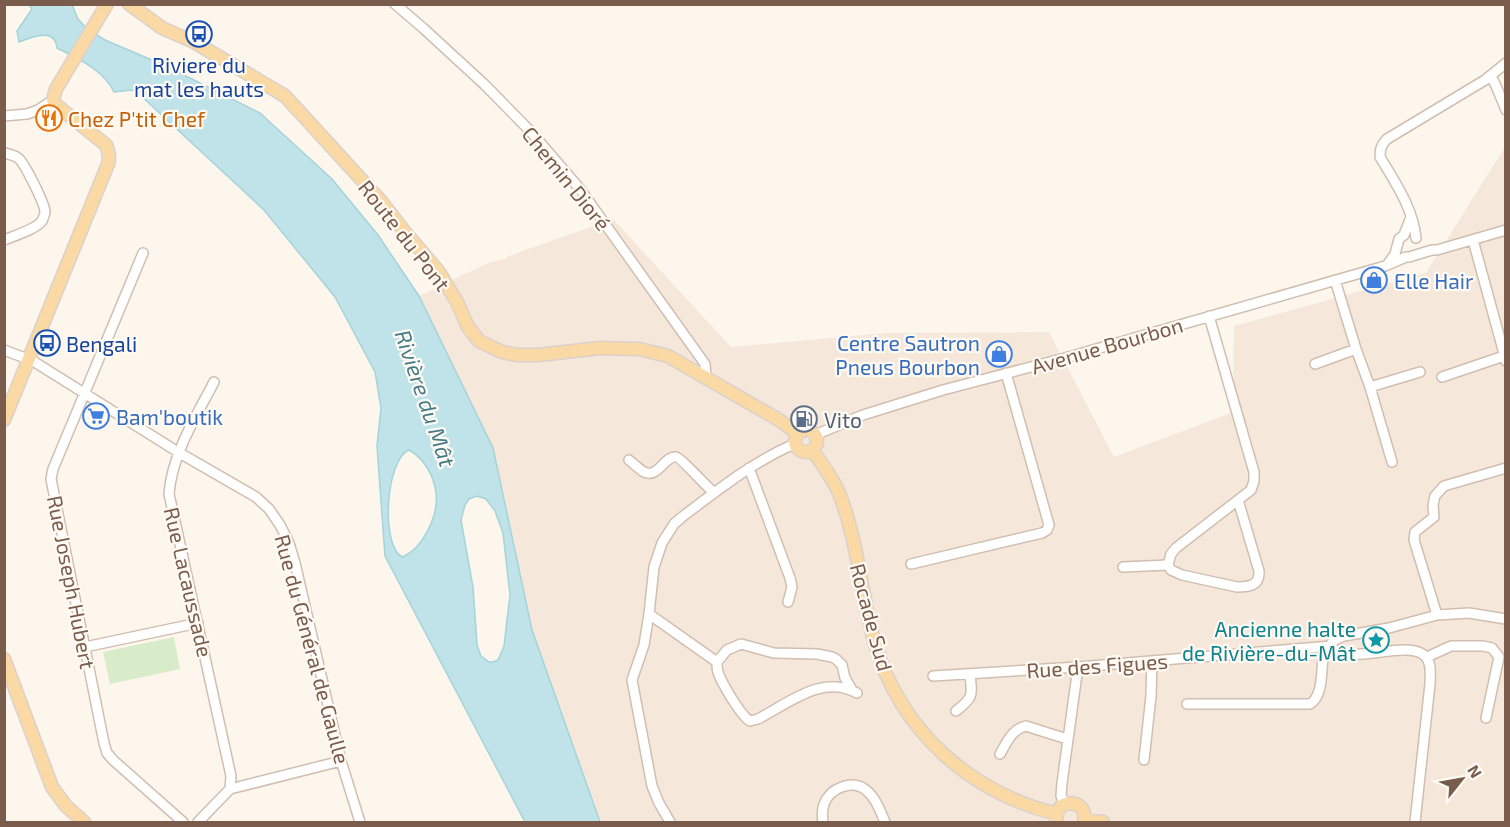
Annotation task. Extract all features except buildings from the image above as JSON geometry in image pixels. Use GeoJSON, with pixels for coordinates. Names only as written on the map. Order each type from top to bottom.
{"type":"FeatureCollection","features":[{"type":"Feature","properties":{"kind":"main road"},"geometry":{"type":"LineString","coordinates":[[4,420],[110,157],[106,145],[53,100],[60,81],[107,4]]}},
{"type":"Feature","properties":{"kind":"main road","name":"Route du Pont"},"geometry":{"type":"LineString","coordinates":[[129,4],[162,28],[194,42],[285,96],[381,201],[439,272],[468,327],[479,341],[502,352],[517,355],[600,348],[639,349],[668,356],[778,420],[796,438]]}},
{"type":"Feature","properties":{"kind":"main road"},"geometry":{"type":"LineString","coordinates":[[810,430],[815,435],[817,444],[812,450],[802,452],[799,450],[796,438],[800,431],[810,430]]}},
{"type":"Feature","properties":{"kind":"main road","name":"Rocade Sud"},"geometry":{"type":"LineString","coordinates":[[812,450],[831,477],[838,492],[849,526],[875,643],[882,664],[904,707],[922,732],[948,759],[975,779],[1006,796],[1042,810],[1060,814],[1073,803],[1081,808],[1085,815],[1084,821]]}},
{"type":"Feature","properties":{"kind":"main road"},"geometry":{"type":"LineString","coordinates":[[4,659],[52,787],[66,806],[84,822]]}},
{"type":"Feature","properties":{"kind":"main road"},"geometry":{"type":"LineString","coordinates":[[1084,821],[1103,822]]}},
{"type":"Feature","properties":{"kind":"street","name":"Chemin Dioré"},"geometry":{"type":"LineString","coordinates":[[394,4],[485,85],[531,132],[580,189],[705,364],[706,377]]}},
{"type":"Feature","properties":{"kind":"street"},"geometry":{"type":"LineString","coordinates":[[1397,246],[1400,253],[1411,255],[1419,248],[1408,206],[1380,157],[1382,143],[1491,76],[1506,63]]}},
{"type":"Feature","properties":{"kind":"street"},"geometry":{"type":"LineString","coordinates":[[1491,76],[1506,110]]}},
{"type":"Feature","properties":{"kind":"street"},"geometry":{"type":"LineString","coordinates":[[4,116],[27,114],[53,100]]}},
{"type":"Feature","properties":{"kind":"street"},"geometry":{"type":"LineString","coordinates":[[4,153],[17,157],[24,165],[45,213],[37,225],[4,240]]}},
{"type":"Feature","properties":{"kind":"street"},"geometry":{"type":"LineString","coordinates":[[1404,236],[1411,216]]}},
{"type":"Feature","properties":{"kind":"street","name":"Avenue Bourbon"},"geometry":{"type":"LineString","coordinates":[[815,435],[863,414],[943,390],[1065,358],[1335,280],[1411,255],[1506,230]]}},
{"type":"Feature","properties":{"kind":"street"},"geometry":{"type":"LineString","coordinates":[[1388,264],[1395,254],[1399,239],[1404,236],[1409,235],[1432,250]]}},
{"type":"Feature","properties":{"kind":"street"},"geometry":{"type":"LineString","coordinates":[[1442,377],[1505,359],[1504,345],[1473,240]]}},
{"type":"Feature","properties":{"kind":"street","name":"Rue Joseph Hubert"},"geometry":{"type":"LineString","coordinates":[[143,253],[53,469],[51,479],[107,753],[183,822]]}},
{"type":"Feature","properties":{"kind":"street"},"geometry":{"type":"LineString","coordinates":[[1335,280],[1392,462]]}},
{"type":"Feature","properties":{"kind":"street","name":"Avenue Bourbon"},"geometry":{"type":"LineString","coordinates":[[1209,316],[1254,472],[1251,489],[1238,501]]}},
{"type":"Feature","properties":{"kind":"street"},"geometry":{"type":"LineString","coordinates":[[1316,364],[1356,349]]}},
{"type":"Feature","properties":{"kind":"street","name":"Rue du Général de Gaulle"},"geometry":{"type":"LineString","coordinates":[[4,350],[29,359],[178,452],[256,497],[269,509],[289,543],[295,563],[341,761],[360,822]]}},
{"type":"Feature","properties":{"kind":"street"},"geometry":{"type":"LineString","coordinates":[[1370,387],[1420,372]]}},
{"type":"Feature","properties":{"kind":"street","name":"Avenue Bourbon"},"geometry":{"type":"LineString","coordinates":[[911,564],[1047,530],[1049,525],[1006,373]]}},
{"type":"Feature","properties":{"kind":"street","name":"Rue Lacaussade"},"geometry":{"type":"LineString","coordinates":[[214,381],[178,452],[169,494],[231,776],[230,789]]}},
{"type":"Feature","properties":{"kind":"street"},"geometry":{"type":"LineString","coordinates":[[670,822],[652,786],[632,680],[644,645],[654,567],[662,543],[674,524],[749,468],[796,438]]}},
{"type":"Feature","properties":{"kind":"street"},"geometry":{"type":"LineString","coordinates":[[629,460],[644,472],[650,473],[676,456],[714,494]]}},
{"type":"Feature","properties":{"kind":"street"},"geometry":{"type":"LineString","coordinates":[[749,468],[790,578],[792,587],[788,602]]}},
{"type":"Feature","properties":{"kind":"street"},"geometry":{"type":"LineString","coordinates":[[1437,615],[1414,540],[1415,532],[1434,517],[1433,505],[1436,496],[1444,486],[1506,468]]}},
{"type":"Feature","properties":{"kind":"street"},"geometry":{"type":"LineString","coordinates":[[1238,501],[1259,571],[1259,577],[1254,585],[1237,587],[1182,575],[1171,570],[1168,565],[1171,554],[1176,548],[1238,501]]}},
{"type":"Feature","properties":{"kind":"street"},"geometry":{"type":"LineString","coordinates":[[1123,567],[1168,565]]}},
{"type":"Feature","properties":{"kind":"street"},"geometry":{"type":"LineString","coordinates":[[1186,704],[1310,704],[1316,699],[1319,691],[1323,659],[1333,648],[1335,640],[1344,636],[1389,628],[1437,615],[1469,613],[1506,619]]}},
{"type":"Feature","properties":{"kind":"street"},"geometry":{"type":"LineString","coordinates":[[649,614],[717,662]]}},
{"type":"Feature","properties":{"kind":"street"},"geometry":{"type":"LineString","coordinates":[[85,647],[198,623]]}},
{"type":"Feature","properties":{"kind":"street"},"geometry":{"type":"LineString","coordinates":[[741,644],[774,653],[817,654],[832,657],[842,665],[844,678],[855,692],[835,686],[814,689],[750,721],[743,715],[721,679],[717,670],[717,662],[727,650],[741,644]]}},
{"type":"Feature","properties":{"kind":"street"},"geometry":{"type":"LineString","coordinates":[[1427,657],[1450,646],[1492,648],[1499,657],[1486,718]]}},
{"type":"Feature","properties":{"kind":"street"},"geometry":{"type":"LineString","coordinates":[[1333,648],[1338,652],[1350,654],[1416,651],[1427,657],[1430,667],[1430,684],[1415,822]]}},
{"type":"Feature","properties":{"kind":"street","name":"Rue des Figues"},"geometry":{"type":"LineString","coordinates":[[933,676],[1333,648]]}},
{"type":"Feature","properties":{"kind":"street"},"geometry":{"type":"LineString","coordinates":[[1144,760],[1151,696],[1152,661]]}},
{"type":"Feature","properties":{"kind":"street"},"geometry":{"type":"LineString","coordinates":[[1060,814],[1067,739],[1078,667]]}},
{"type":"Feature","properties":{"kind":"street"},"geometry":{"type":"LineString","coordinates":[[956,711],[968,701],[972,694],[970,674]]}},
{"type":"Feature","properties":{"kind":"street"},"geometry":{"type":"LineString","coordinates":[[1000,754],[1014,731],[1026,726],[1067,739]]}},
{"type":"Feature","properties":{"kind":"street"},"geometry":{"type":"LineString","coordinates":[[198,822],[230,789],[341,761]]}},
{"type":"Feature","properties":{"kind":"street"},"geometry":{"type":"LineString","coordinates":[[823,822],[822,811],[831,793],[838,788],[855,785],[872,796],[885,822]]}},
{"type":"Feature","properties":{"kind":"shaded area"},"geometry":{"type":"Polygon","coordinates":[[[1505,147],[1505,822],[600,822],[532,630],[493,448],[419,296],[488,263],[506,259],[506,257],[613,219],[731,347],[886,333],[1049,332],[1114,457],[1233,412],[1234,326],[1426,273],[1505,147]]]}},
{"type":"Feature","properties":{"kind":"green space"},"geometry":{"type":"Polygon","coordinates":[[[174,637],[180,669],[110,684],[103,652],[174,637]]]}},
{"type":"Feature","properties":{"kind":"water","name":"Rivière du Mât"},"geometry":{"type":"Polygon","coordinates":[[[29,5],[72,5],[78,19],[87,29],[105,40],[166,66],[260,113],[332,179],[378,235],[419,296],[493,448],[532,630],[600,822],[525,822],[385,556],[377,446],[381,408],[375,372],[335,297],[264,210],[139,94],[132,90],[114,92],[110,84],[97,71],[57,48],[52,38],[48,36],[42,35],[19,42],[17,31],[32,9],[29,5]],[[409,450],[401,457],[395,469],[389,502],[388,520],[391,536],[395,549],[402,557],[417,547],[423,539],[432,520],[436,501],[431,474],[424,463],[409,450]],[[477,496],[469,499],[465,505],[461,520],[473,587],[477,645],[481,656],[493,662],[498,660],[504,646],[510,595],[503,533],[495,511],[486,499],[477,496]]]}},
{"type":"Feature","properties":{"kind":"place","name":"Riviere du mat les hauts"},"geometry":{"type":"Point","coordinates":[199,34]}},
{"type":"Feature","properties":{"kind":"place","name":"Chez P'tit Chef"},"geometry":{"type":"Point","coordinates":[49,118]}},
{"type":"Feature","properties":{"kind":"place","name":"Elle Hair"},"geometry":{"type":"Point","coordinates":[1374,280]}},
{"type":"Feature","properties":{"kind":"place","name":"Bengali"},"geometry":{"type":"Point","coordinates":[47,343]}},
{"type":"Feature","properties":{"kind":"place","name":"Centre Sautron Pneus Bourbon"},"geometry":{"type":"Point","coordinates":[999,354]}},
{"type":"Feature","properties":{"kind":"place","name":"Bam'boutik"},"geometry":{"type":"Point","coordinates":[96,416]}},
{"type":"Feature","properties":{"kind":"place","name":"Vito"},"geometry":{"type":"Point","coordinates":[804,419]}},
{"type":"Feature","properties":{"kind":"place","name":"Ancienne halte de Rivière-du-Mât"},"geometry":{"type":"Point","coordinates":[1376,640]}}]}
